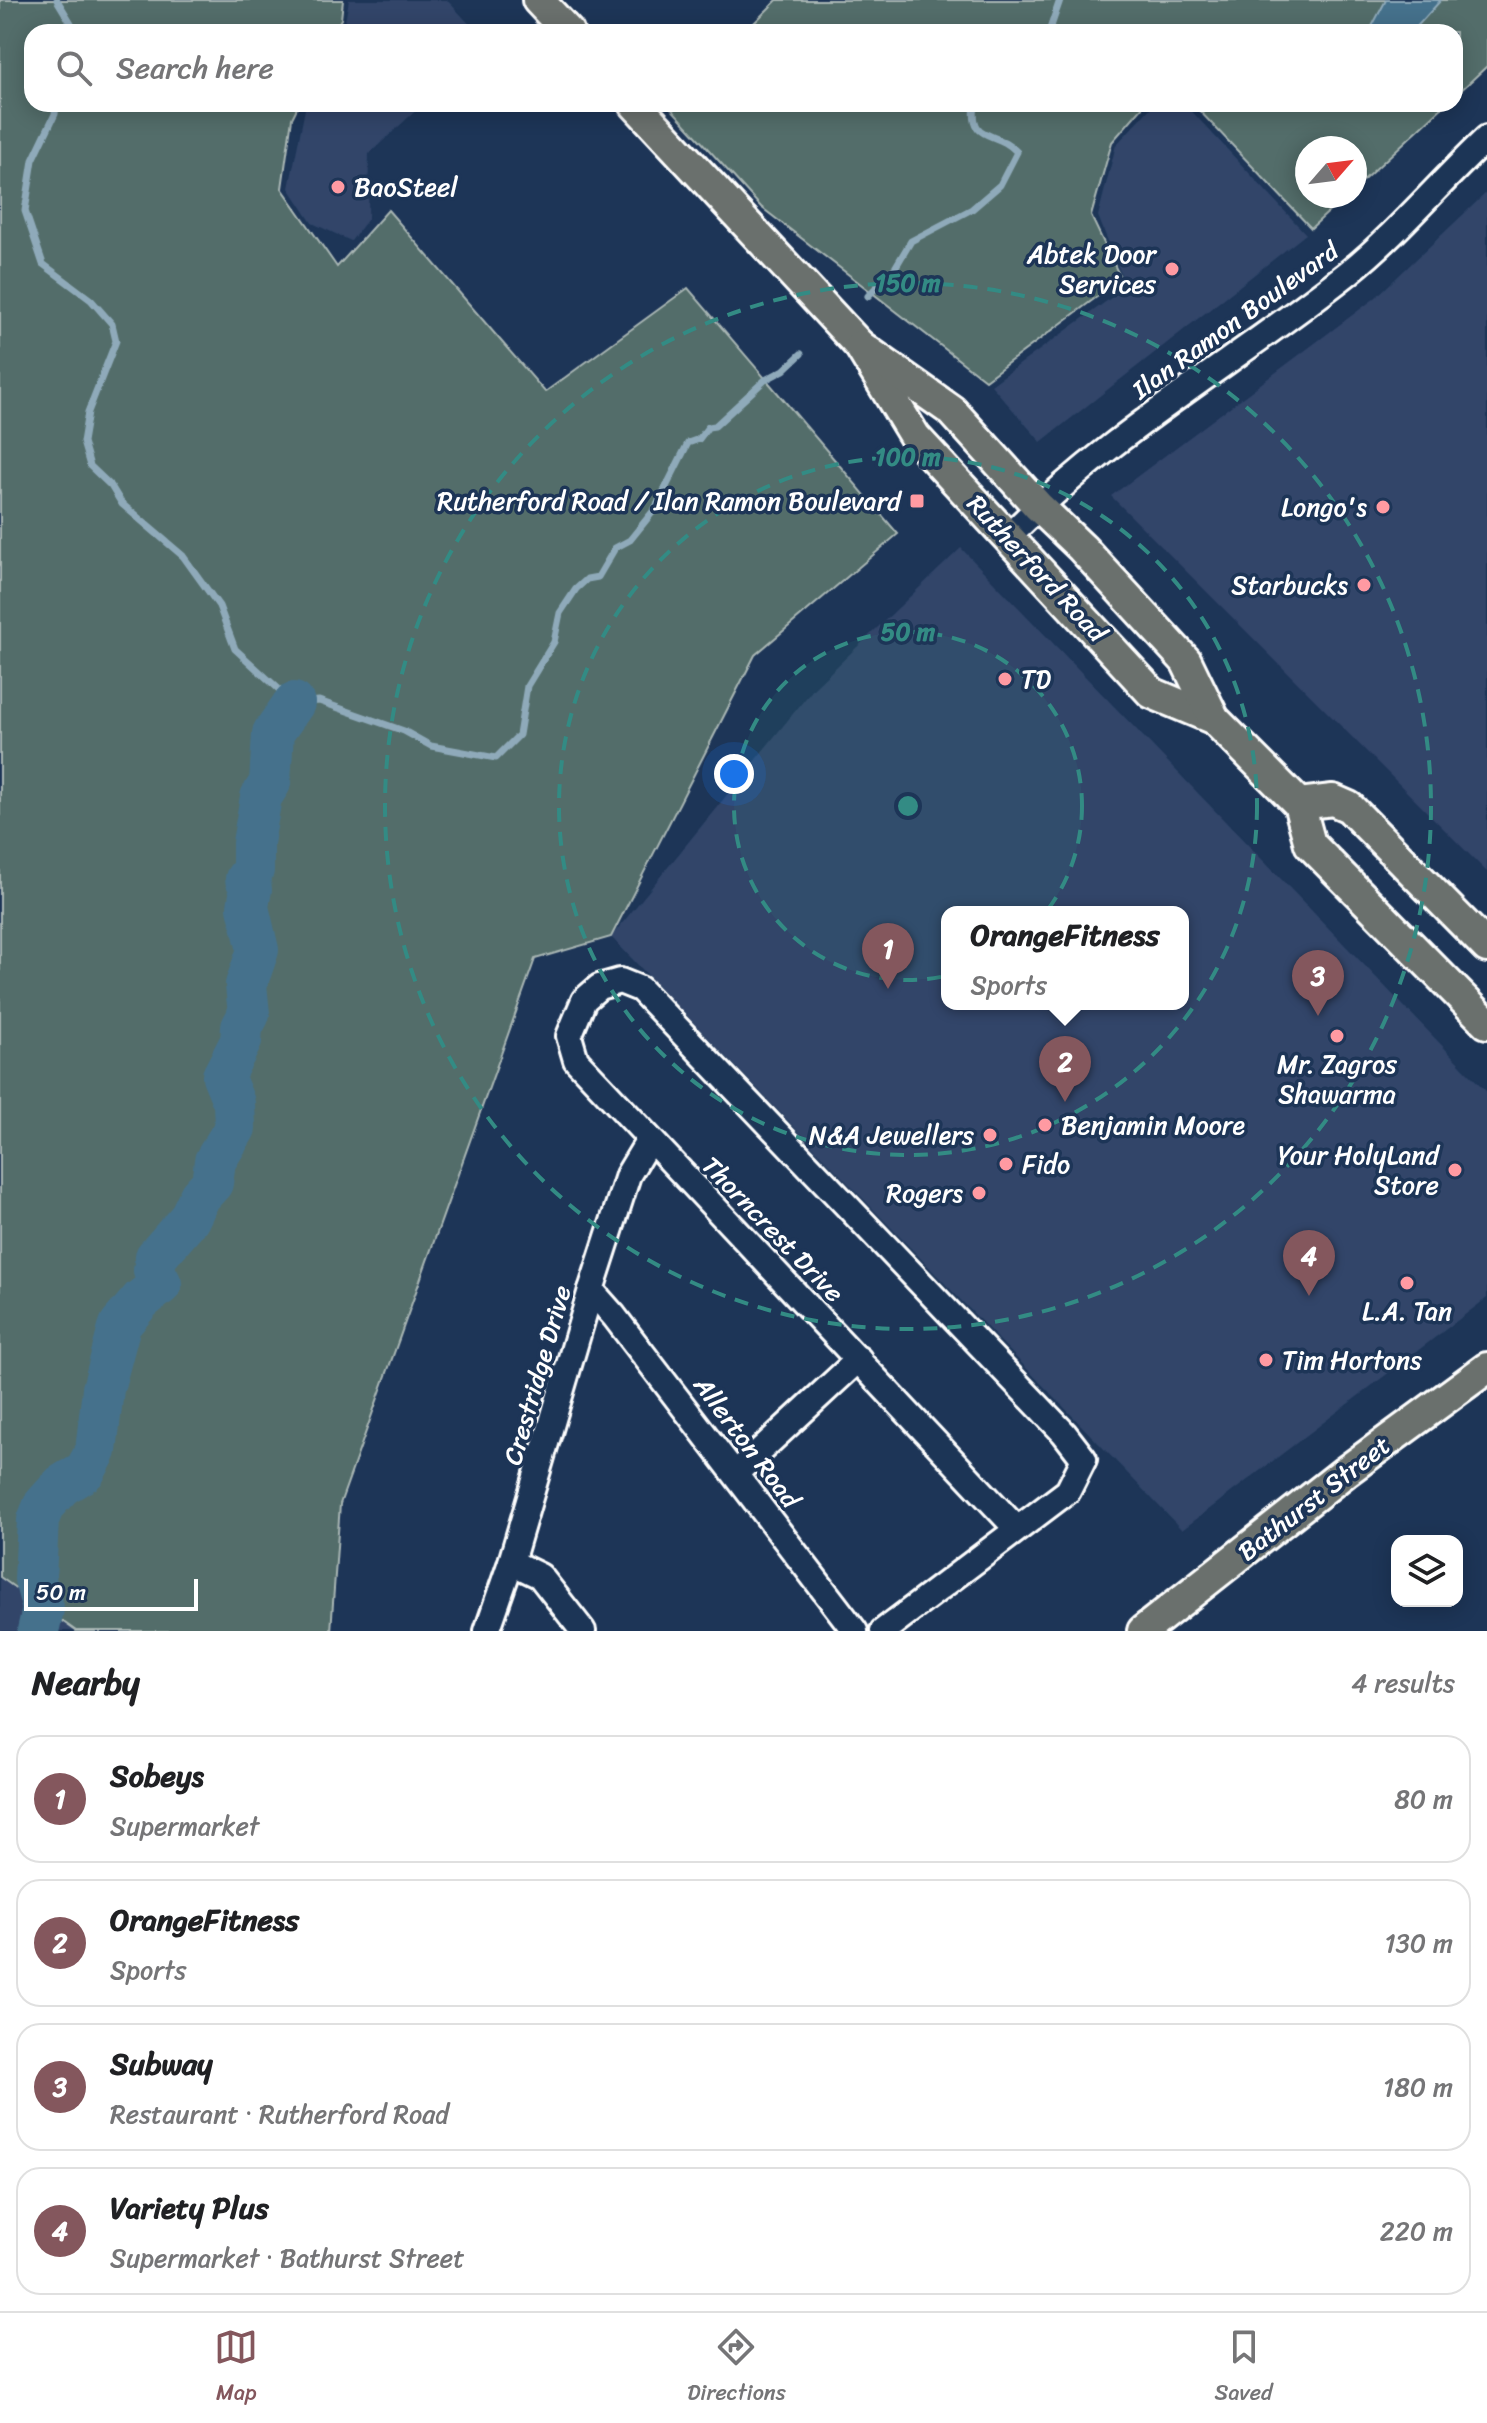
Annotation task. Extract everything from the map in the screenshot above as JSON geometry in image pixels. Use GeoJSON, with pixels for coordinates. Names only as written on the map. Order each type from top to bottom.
{"type":"FeatureCollection","features":[{"type":"Feature","properties":{"kind":"main road"},"geometry":{"type":"LineString","coordinates":[[538,0],[560,24]]}},
{"type":"Feature","properties":{"kind":"main road","name":"Rutherford Road"},"geometry":{"type":"LineString","coordinates":[[642,112],[860,346],[915,437],[1152,693],[1214,719]]}},
{"type":"Feature","properties":{"kind":"main road","name":"Rutherford Road"},"geometry":{"type":"LineString","coordinates":[[860,346],[952,411],[1038,506],[1082,548],[1186,661],[1214,719],[1299,804],[1310,844],[1487,1023]]}},
{"type":"Feature","properties":{"kind":"main road"},"geometry":{"type":"LineString","coordinates":[[1299,804],[1333,800],[1349,807],[1487,947]]}},
{"type":"Feature","properties":{"kind":"main road","name":"Bathurst Street"},"geometry":{"type":"LineString","coordinates":[[1143,1631],[1345,1472],[1487,1368]]}},
{"type":"Feature","properties":{"kind":"street","name":"Ilan Ramon Boulevard"},"geometry":{"type":"LineString","coordinates":[[1008,537],[1038,506],[1148,418],[1350,272],[1487,138]]}},
{"type":"Feature","properties":{"kind":"street","name":"Thorncrest Drive"},"geometry":{"type":"LineString","coordinates":[[620,981],[640,989],[1064,1433],[1084,1459],[1068,1491],[1017,1529],[649,1140],[576,1060],[569,1036],[584,1000],[599,987],[620,981]]}},
{"type":"Feature","properties":{"kind":"street","name":"Crestridge Drive"},"geometry":{"type":"LineString","coordinates":[[487,1631],[511,1562],[628,1175],[649,1140]]}},
{"type":"Feature","properties":{"kind":"street","name":"Allerton Road"},"geometry":{"type":"LineString","coordinates":[[591,1290],[736,1473],[855,1631]]}},
{"type":"Feature","properties":{"kind":"street"},"geometry":{"type":"LineString","coordinates":[[736,1473],[859,1359]]}},
{"type":"Feature","properties":{"kind":"street"},"geometry":{"type":"LineString","coordinates":[[883,1631],[1017,1529]]}},
{"type":"Feature","properties":{"kind":"street"},"geometry":{"type":"LineString","coordinates":[[511,1562],[540,1576],[583,1631]]}},
{"type":"Feature","properties":{"kind":"shaded area"},"geometry":{"type":"Polygon","coordinates":[[[349,0],[447,0],[470,24],[344,24],[349,0]]]}},
{"type":"Feature","properties":{"kind":"shaded area"},"geometry":{"type":"Polygon","coordinates":[[[1386,0],[1441,0],[1419,24],[1373,24],[1386,0]]]}},
{"type":"Feature","properties":{"kind":"shaded area"},"geometry":{"type":"Polygon","coordinates":[[[304,112],[414,112],[369,154],[368,219],[351,241],[312,223],[289,188],[304,112]]]}},
{"type":"Feature","properties":{"kind":"shaded area"},"geometry":{"type":"Polygon","coordinates":[[[1147,112],[1192,112],[1306,234],[1041,442],[991,385],[1126,287],[1098,216],[1116,145],[1147,112]]]}},
{"type":"Feature","properties":{"kind":"shaded area"},"geometry":{"type":"Polygon","coordinates":[[[1487,192],[1487,872],[1111,496],[1375,298],[1487,192]]]}},
{"type":"Feature","properties":{"kind":"shaded area"},"geometry":{"type":"Polygon","coordinates":[[[961,548],[1487,1092],[1487,1298],[1182,1530],[611,937],[814,688],[961,548]]]}},
{"type":"Feature","properties":{"kind":"shaded area"},"geometry":{"type":"Polygon","coordinates":[[[0,1577],[76,1631],[0,1631],[0,1577]]]}},
{"type":"Feature","properties":{"kind":"green space"},"geometry":{"type":"Polygon","coordinates":[[[0,0],[343,0],[338,24],[24,24],[24,112],[295,112],[282,188],[337,267],[388,210],[545,392],[688,288],[898,534],[755,655],[611,937],[535,959],[340,1504],[331,1631],[76,1631],[0,1577],[0,0]]]}},
{"type":"Feature","properties":{"kind":"green space"},"geometry":{"type":"Polygon","coordinates":[[[777,0],[1487,0],[1487,66],[1463,88],[1463,24],[753,24],[777,0]]]}},
{"type":"Feature","properties":{"kind":"green space"},"geometry":{"type":"Polygon","coordinates":[[[674,112],[1138,112],[1112,142],[1091,216],[1121,279],[985,380],[761,207],[674,112]]]}},
{"type":"Feature","properties":{"kind":"green space"},"geometry":{"type":"Polygon","coordinates":[[[1201,112],[1437,112],[1367,177],[1367,136],[1295,136],[1295,208],[1333,208],[1311,228],[1201,112]]]}},
{"type":"Feature","properties":{"kind":"waterway"},"geometry":{"type":"LineString","coordinates":[[57,0],[71,24]]}},
{"type":"Feature","properties":{"kind":"waterway"},"geometry":{"type":"LineString","coordinates":[[1052,24],[1060,0]]}},
{"type":"Feature","properties":{"kind":"waterway"},"geometry":{"type":"LineString","coordinates":[[55,112],[33,160],[25,211],[43,264],[91,300],[112,324],[116,341],[88,412],[83,442],[90,466],[111,486],[122,504],[183,556],[219,606],[235,649],[294,703],[319,701],[404,731],[431,746],[496,758],[519,735],[527,686],[554,642],[560,613],[576,589],[587,579],[598,577],[615,548],[630,540],[655,509],[688,443],[699,439],[708,427],[715,426],[765,380],[784,370],[801,354]]}},
{"type":"Feature","properties":{"kind":"waterway"},"geometry":{"type":"LineString","coordinates":[[868,296],[895,268],[911,241],[972,209],[1000,185],[1017,152],[1001,140],[980,131],[974,112]]}},
{"type":"Feature","properties":{"kind":"waterway"},"geometry":{"type":"LineString","coordinates":[[38,1631],[43,1609],[35,1579],[38,1520],[44,1505],[62,1485],[85,1471],[96,1451],[103,1389],[120,1325],[141,1300],[161,1284],[154,1271],[156,1257],[189,1219],[200,1196],[212,1183],[215,1161],[235,1128],[234,1103],[223,1076],[241,1041],[242,1027],[249,1014],[246,985],[258,950],[248,907],[251,889],[246,879],[253,870],[253,843],[261,797],[270,783],[273,733],[294,703]]}},
{"type":"Feature","properties":{"kind":"place","name":"BaoSteel"},"geometry":{"type":"Point","coordinates":[338,187]}},
{"type":"Feature","properties":{"kind":"place","name":"Abtek Door Services"},"geometry":{"type":"Point","coordinates":[1172,269]}},
{"type":"Feature","properties":{"kind":"place","name":"Rutherford Road / Ilan Ramon Boulevard"},"geometry":{"type":"Point","coordinates":[917,501]}},
{"type":"Feature","properties":{"kind":"place","name":"Longo's"},"geometry":{"type":"Point","coordinates":[1383,507]}},
{"type":"Feature","properties":{"kind":"place","name":"Starbucks"},"geometry":{"type":"Point","coordinates":[1364,585]}},
{"type":"Feature","properties":{"kind":"place","name":"TD"},"geometry":{"type":"Point","coordinates":[1005,679]}},
{"type":"Feature","properties":{"kind":"place","name":"Sobeys"},"geometry":{"type":"Point","coordinates":[888,989]}},
{"type":"Feature","properties":{"kind":"place","name":"Subway"},"geometry":{"type":"Point","coordinates":[1318,1016]}},
{"type":"Feature","properties":{"kind":"place","name":"Mr. Zagros Shawarma"},"geometry":{"type":"Point","coordinates":[1337,1036]}},
{"type":"Feature","properties":{"kind":"place","name":"OrangeFitness"},"geometry":{"type":"Point","coordinates":[1065,1102]}},
{"type":"Feature","properties":{"kind":"place","name":"Benjamin Moore"},"geometry":{"type":"Point","coordinates":[1045,1125]}},
{"type":"Feature","properties":{"kind":"place","name":"N&A Jewellers"},"geometry":{"type":"Point","coordinates":[990,1135]}},
{"type":"Feature","properties":{"kind":"place","name":"Fido"},"geometry":{"type":"Point","coordinates":[1006,1164]}},
{"type":"Feature","properties":{"kind":"place","name":"Your HolyLand Store"},"geometry":{"type":"Point","coordinates":[1455,1170]}},
{"type":"Feature","properties":{"kind":"place","name":"Rogers"},"geometry":{"type":"Point","coordinates":[979,1193]}},
{"type":"Feature","properties":{"kind":"place","name":"L.A. Tan"},"geometry":{"type":"Point","coordinates":[1407,1283]}},
{"type":"Feature","properties":{"kind":"place","name":"Variety Plus"},"geometry":{"type":"Point","coordinates":[1309,1296]}},
{"type":"Feature","properties":{"kind":"place","name":"Tim Hortons"},"geometry":{"type":"Point","coordinates":[1266,1360]}}]}
